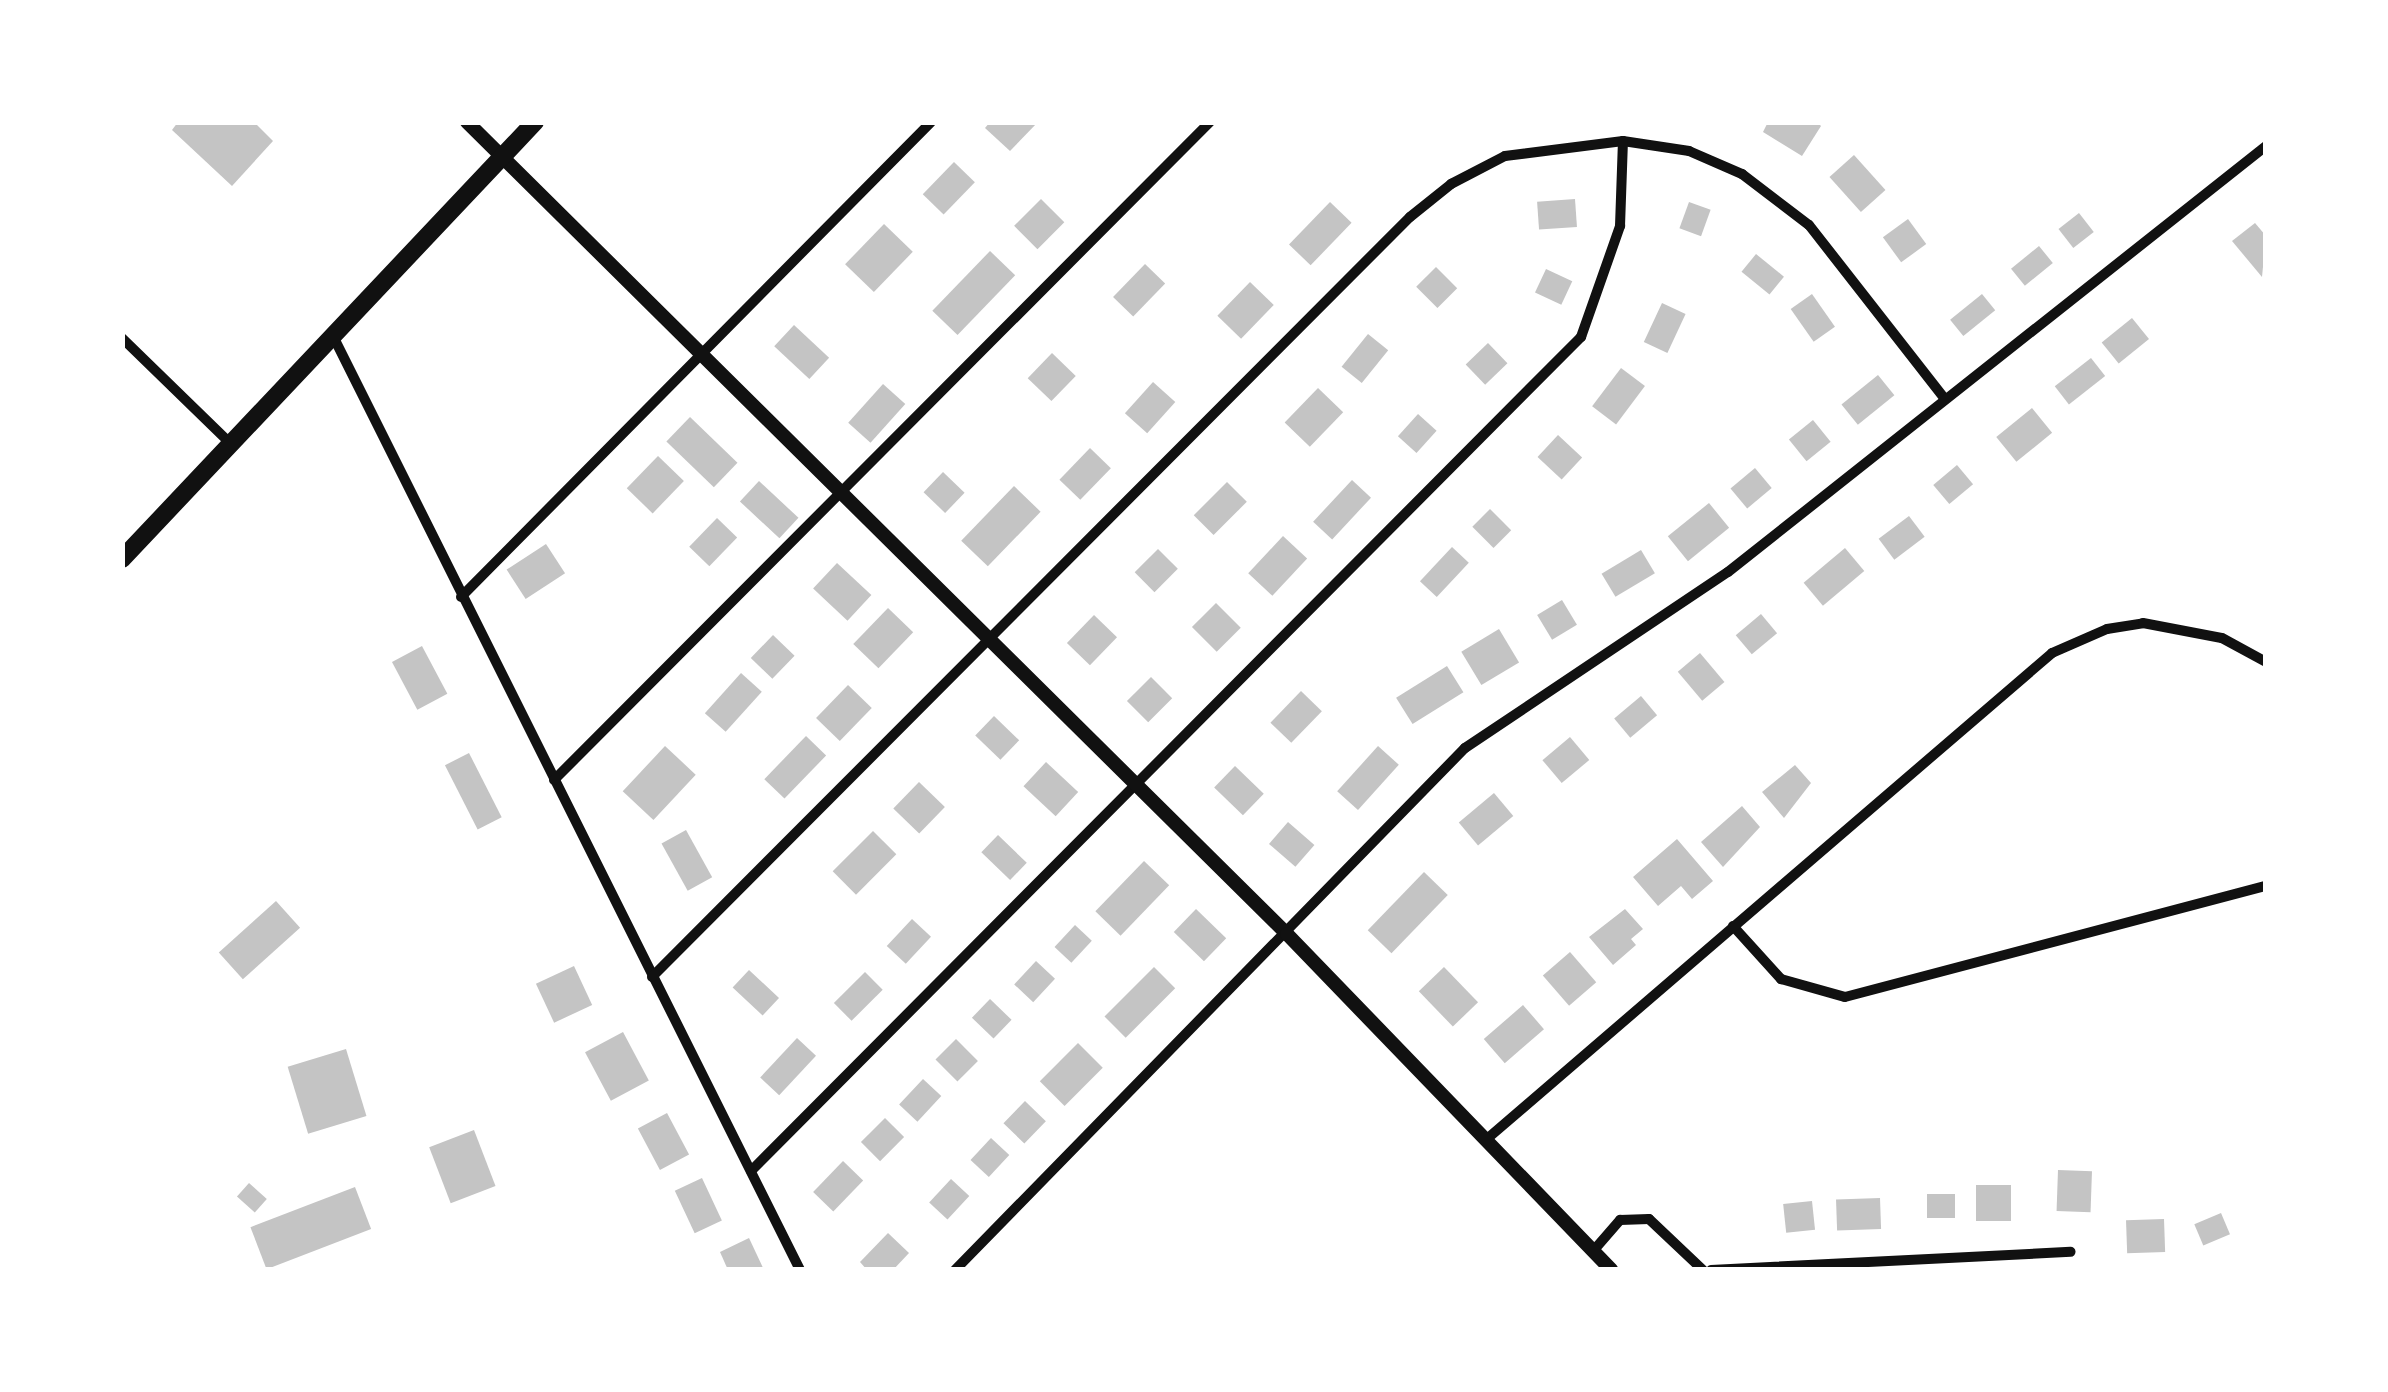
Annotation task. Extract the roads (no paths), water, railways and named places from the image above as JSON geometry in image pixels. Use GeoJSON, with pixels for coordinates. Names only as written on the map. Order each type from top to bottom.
{"type":"FeatureCollection","features":[{"type":"Feature","properties":{"kind":"main road"},"geometry":{"type":"LineString","coordinates":[[122,559],[535,122]]}},
{"type":"Feature","properties":{"kind":"street"},"geometry":{"type":"LineString","coordinates":[[466,122],[1287,934],[1612,1270]]}},
{"type":"Feature","properties":{"kind":"street"},"geometry":{"type":"LineString","coordinates":[[461,597],[931,122]]}},
{"type":"Feature","properties":{"kind":"street"},"geometry":{"type":"LineString","coordinates":[[554,780],[1210,122]]}},
{"type":"Feature","properties":{"kind":"street"},"geometry":{"type":"LineString","coordinates":[[751,1170],[1582,337],[1620,226],[1624,140]]}},
{"type":"Feature","properties":{"kind":"street"},"geometry":{"type":"LineString","coordinates":[[652,977],[1410,216],[1450,184],[1527,150],[1624,140],[1725,165],[1792,208],[1869,295],[1944,398]]}},
{"type":"Feature","properties":{"kind":"street"},"geometry":{"type":"LineString","coordinates":[[955,1270],[1287,934],[1410,798],[1466,748],[1728,572],[2266,146]]}},
{"type":"Feature","properties":{"kind":"street"},"geometry":{"type":"LineString","coordinates":[[333,336],[800,1270]]}},
{"type":"Feature","properties":{"kind":"street"},"geometry":{"type":"LineString","coordinates":[[122,338],[231,444]]}},
{"type":"Feature","properties":{"kind":"street"},"geometry":{"type":"LineString","coordinates":[[1488,1138],[2025,673],[2078,640],[2143,623],[2188,627],[2266,662]]}},
{"type":"Feature","properties":{"kind":"street"},"geometry":{"type":"LineString","coordinates":[[1732,926],[1782,979],[1844,997],[2266,886]]}},
{"type":"Feature","properties":{"kind":"street"},"geometry":{"type":"LineString","coordinates":[[1594,1250],[1620,1220],[1649,1219],[1702,1270]]}},
{"type":"Feature","properties":{"kind":"street"},"geometry":{"type":"LineString","coordinates":[[1711,1270],[2072,1252]]}}]}
